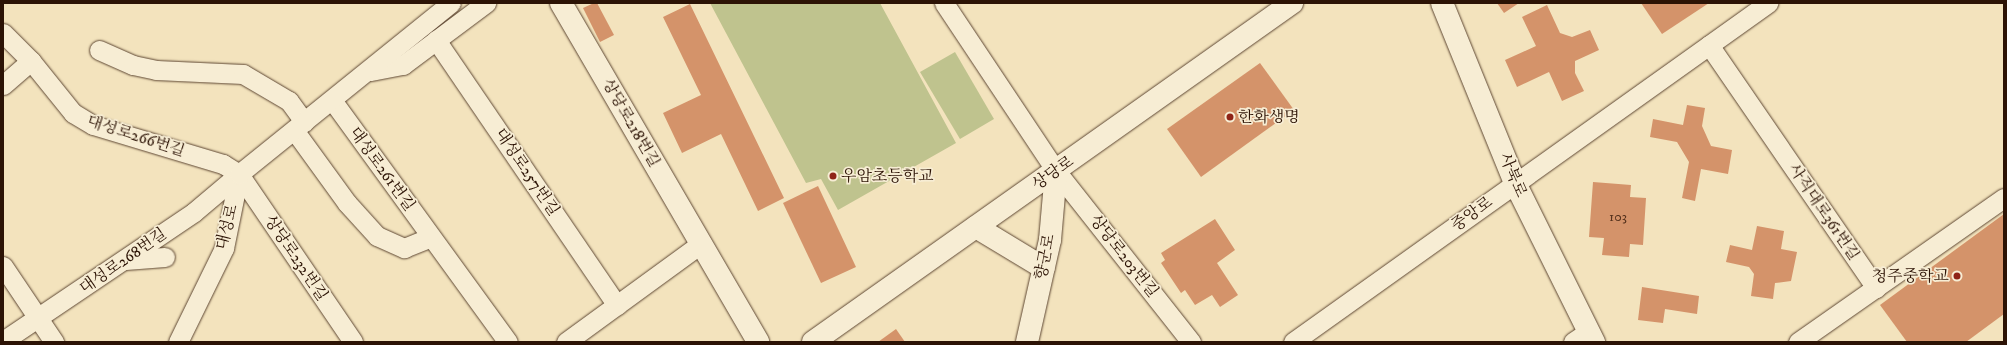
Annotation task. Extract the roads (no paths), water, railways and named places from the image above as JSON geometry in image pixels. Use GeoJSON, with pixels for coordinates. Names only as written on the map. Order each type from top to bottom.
{"type":"FeatureCollection","features":[{"type":"Feature","properties":{"kind":"street"},"geometry":{"type":"LineString","coordinates":[[239,174],[369,71],[451,3]]}},
{"type":"Feature","properties":{"kind":"street"},"geometry":{"type":"LineString","coordinates":[[369,71],[403,66],[486,3]]}},
{"type":"Feature","properties":{"kind":"street","name":"상당로218번길"},"geometry":{"type":"LineString","coordinates":[[561,3],[702,243],[758,342]]}},
{"type":"Feature","properties":{"kind":"street","name":"상당로"},"geometry":{"type":"LineString","coordinates":[[813,342],[1292,3]]}},
{"type":"Feature","properties":{"kind":"street","name":"사북로"},"geometry":{"type":"LineString","coordinates":[[1442,3],[1515,183],[1585,339]]}},
{"type":"Feature","properties":{"kind":"street","name":"중앙로"},"geometry":{"type":"LineString","coordinates":[[1294,342],[1768,3]]}},
{"type":"Feature","properties":{"kind":"street","name":"상당로203번길"},"geometry":{"type":"LineString","coordinates":[[952,6],[1056,171],[1191,342]]}},
{"type":"Feature","properties":{"kind":"street","name":"대성로266번길"},"geometry":{"type":"LineString","coordinates":[[3,33],[32,61],[73,114],[93,125],[223,164],[239,174]]}},
{"type":"Feature","properties":{"kind":"street","name":"대성로257번길"},"geometry":{"type":"LineString","coordinates":[[436,40],[617,305]]}},
{"type":"Feature","properties":{"kind":"street","name":"사직대로361번길"},"geometry":{"type":"LineString","coordinates":[[1709,45],[1876,288]]}},
{"type":"Feature","properties":{"kind":"street"},"geometry":{"type":"LineString","coordinates":[[99,50],[133,65],[156,70],[243,74],[289,101],[299,126],[347,203],[376,236],[404,248],[431,237]]}},
{"type":"Feature","properties":{"kind":"street"},"geometry":{"type":"LineString","coordinates":[[3,85],[32,61]]}},
{"type":"Feature","properties":{"kind":"street","name":"대성로261번길"},"geometry":{"type":"LineString","coordinates":[[332,100],[508,342]]}},
{"type":"Feature","properties":{"kind":"street","name":"향군로"},"geometry":{"type":"LineString","coordinates":[[1027,342],[1050,240],[1056,171]]}},
{"type":"Feature","properties":{"kind":"street","name":"대성로268번길"},"geometry":{"type":"LineString","coordinates":[[3,341],[124,260],[239,174]]}},
{"type":"Feature","properties":{"kind":"street","name":"대성로"},"geometry":{"type":"LineString","coordinates":[[178,342],[224,248],[239,174]]}},
{"type":"Feature","properties":{"kind":"street","name":"상당로232번길"},"geometry":{"type":"LineString","coordinates":[[239,174],[353,342]]}},
{"type":"Feature","properties":{"kind":"street"},"geometry":{"type":"LineString","coordinates":[[1798,342],[2004,198]]}},
{"type":"Feature","properties":{"kind":"street"},"geometry":{"type":"LineString","coordinates":[[976,227],[1044,268]]}},
{"type":"Feature","properties":{"kind":"street"},"geometry":{"type":"LineString","coordinates":[[566,342],[702,243]]}},
{"type":"Feature","properties":{"kind":"street"},"geometry":{"type":"LineString","coordinates":[[124,260],[165,258]]}},
{"type":"Feature","properties":{"kind":"street"},"geometry":{"type":"LineString","coordinates":[[3,266],[54,342]]}},
{"type":"Feature","properties":{"kind":"place","name":"한화생명"},"geometry":{"type":"Point","coordinates":[1230,117]}},
{"type":"Feature","properties":{"kind":"place","name":"우암초등학교"},"geometry":{"type":"Point","coordinates":[833,176]}},
{"type":"Feature","properties":{"kind":"place","name":"청주중학교"},"geometry":{"type":"Point","coordinates":[1957,276]}}]}
